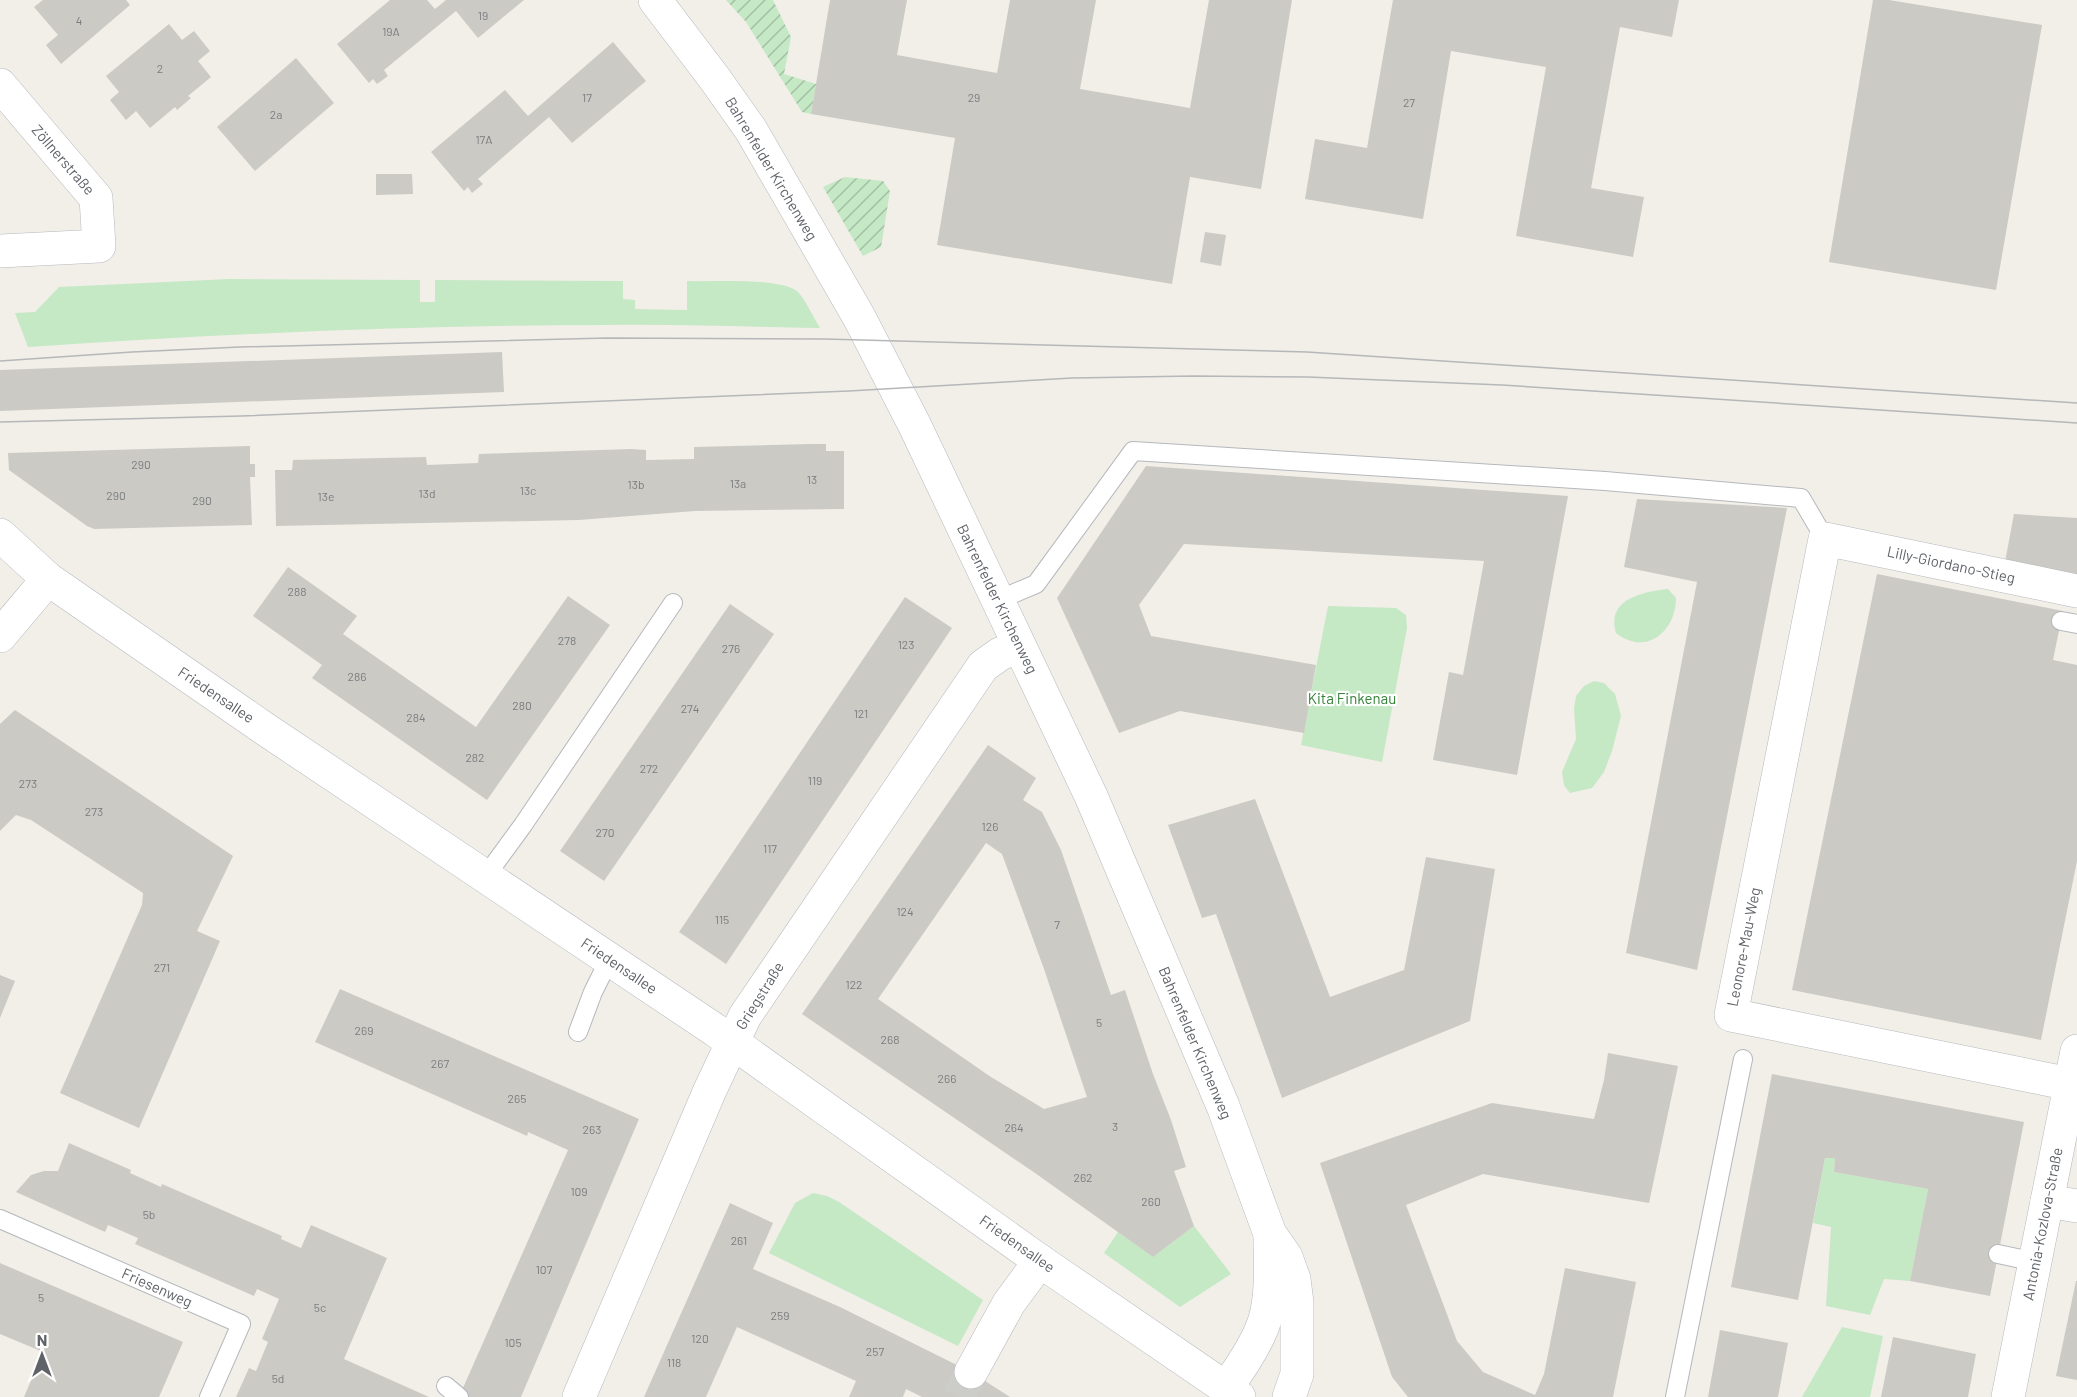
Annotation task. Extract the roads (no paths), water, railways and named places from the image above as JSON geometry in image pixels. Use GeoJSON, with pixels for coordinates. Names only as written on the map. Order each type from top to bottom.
{"type":"FeatureCollection","features":[{"type":"Feature","properties":{"kind":"street","name":"Bahrenfelder Kirchenweg"},"geometry":{"type":"LineString","coordinates":[[655,0],[751,130],[844,291],[915,426],[996,601],[1091,796],[1219,1096],[1270,1234],[1286,1257],[1294,1280],[1297,1303],[1297,1374],[1289,1397]]}},
{"type":"Feature","properties":{"kind":"street","name":"Zöllnerstraße"},"geometry":{"type":"LineString","coordinates":[[0,85],[96,198],[99,246],[0,251]]}},
{"type":"Feature","properties":{"kind":"street","name":"Friedensallee"},"geometry":{"type":"LineString","coordinates":[[0,536],[48,579],[732,1043],[1040,1261],[1232,1393]]}},
{"type":"Feature","properties":{"kind":"street","name":"Lilly-Giordano-Stieg"},"geometry":{"type":"LineString","coordinates":[[1825,539],[2077,591]]}},
{"type":"Feature","properties":{"kind":"street","name":"Leonore-Mau-Weg"},"geometry":{"type":"LineString","coordinates":[[1825,539],[1731,1015],[2070,1084]]}},
{"type":"Feature","properties":{"kind":"street"},"geometry":{"type":"LineString","coordinates":[[0,636],[48,579]]}},
{"type":"Feature","properties":{"kind":"street","name":"Griegstraße"},"geometry":{"type":"LineString","coordinates":[[579,1397],[745,1016],[983,666],[1000,654],[1019,646]]}},
{"type":"Feature","properties":{"kind":"street","name":"Antonia-Kozlova-Straße"},"geometry":{"type":"LineString","coordinates":[[2008,1397],[2035,1263],[2062,1203],[2070,1084],[2077,1051]]}},
{"type":"Feature","properties":{"kind":"street","name":"Bahrenfelder Kirchenweg"},"geometry":{"type":"LineString","coordinates":[[1232,1393],[1263,1327],[1268,1303],[1270,1234]]}},
{"type":"Feature","properties":{"kind":"street"},"geometry":{"type":"LineString","coordinates":[[971,1372],[1009,1303],[1040,1261]]}},
{"type":"Feature","properties":{"kind":"lane"},"geometry":{"type":"LineString","coordinates":[[996,601],[1036,584],[1133,451],[1605,481],[1802,498],[1825,539]]}},
{"type":"Feature","properties":{"kind":"lane"},"geometry":{"type":"LineString","coordinates":[[485,877],[530,815],[672,603]]}},
{"type":"Feature","properties":{"kind":"lane"},"geometry":{"type":"LineString","coordinates":[[578,1032],[593,992],[609,960]]}},
{"type":"Feature","properties":{"kind":"lane"},"geometry":{"type":"LineString","coordinates":[[1675,1397],[1743,1059]]}},
{"type":"Feature","properties":{"kind":"lane","name":"Friesenweg"},"geometry":{"type":"LineString","coordinates":[[0,1219],[241,1324],[209,1397]]}},
{"type":"Feature","properties":{"kind":"lane"},"geometry":{"type":"LineString","coordinates":[[1998,1254],[2035,1263]]}},
{"type":"Feature","properties":{"kind":"tunnel"},"geometry":{"type":"LineString","coordinates":[[959,1397],[971,1372]]}},
{"type":"Feature","properties":{"kind":"tram line"},"geometry":{"type":"LineString","coordinates":[[0,361],[240,347],[607,338],[825,339],[1307,352],[2077,403]]}},
{"type":"Feature","properties":{"kind":"tram line"},"geometry":{"type":"LineString","coordinates":[[0,422],[241,416],[849,391],[1072,378],[1193,376],[1308,377],[1502,385],[2077,423]]}},
{"type":"Feature","properties":{"kind":"park label","name":"Kita Finkenau"},"geometry":{"type":"Point","coordinates":[1352,699]}}]}
